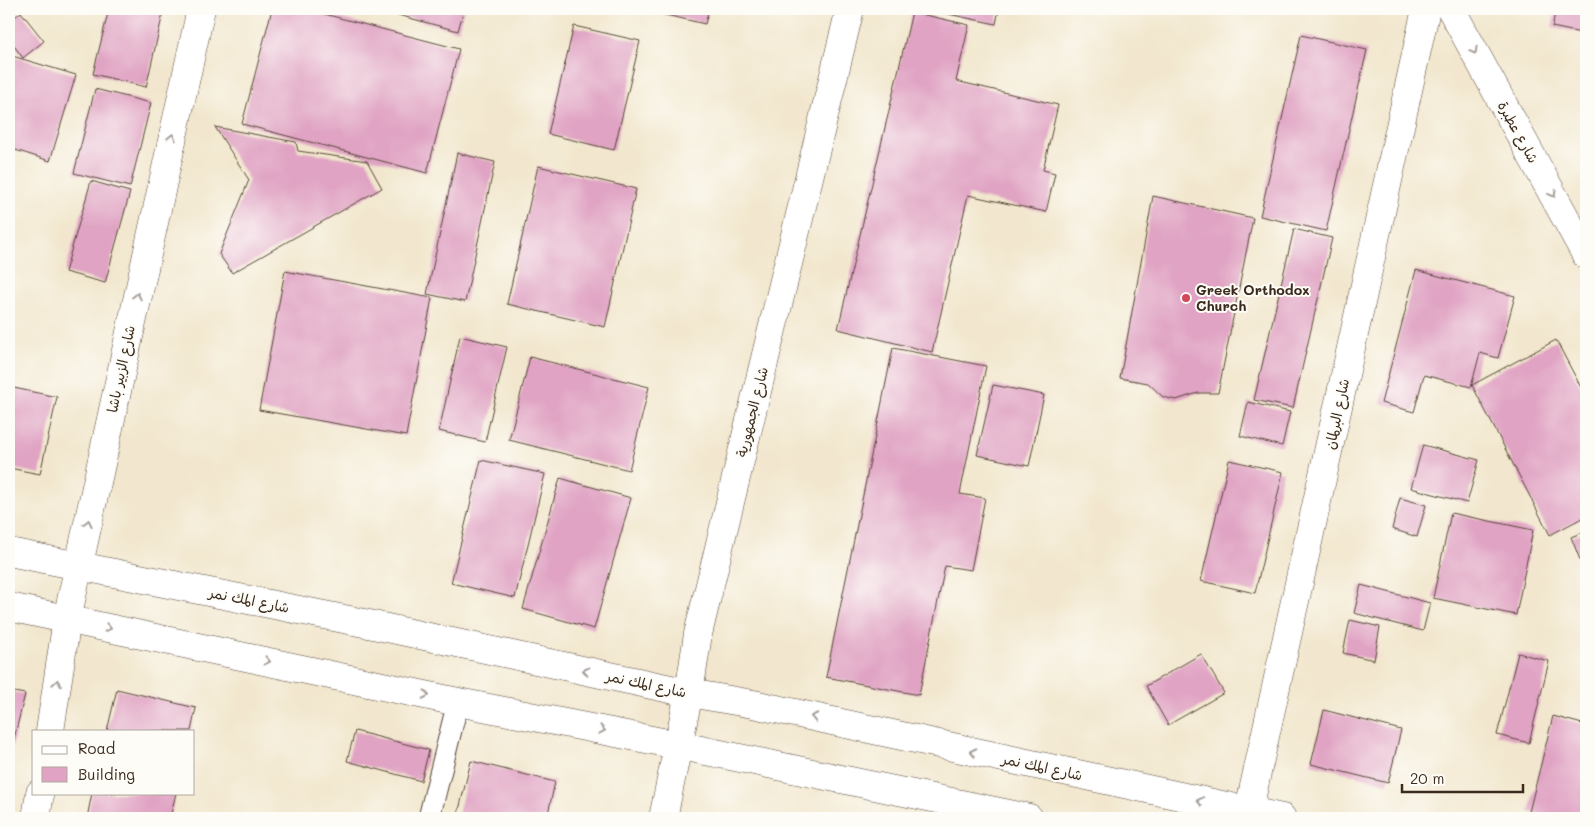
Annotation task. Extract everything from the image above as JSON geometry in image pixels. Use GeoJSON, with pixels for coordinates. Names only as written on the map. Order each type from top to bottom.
{"type":"FeatureCollection","features":[{"type":"Feature","properties":{"kind":"main road","name":"شارع الزبير باشا"},"geometry":{"type":"LineString","coordinates":[[50,730],[67,619],[78,566],[201,9]]}},
{"type":"Feature","properties":{"kind":"main road","name":"شارع الجمهورية"},"geometry":{"type":"LineString","coordinates":[[663,818],[689,693],[700,624],[850,9]]}},
{"type":"Feature","properties":{"kind":"main road","name":"شارع البرلمان"},"geometry":{"type":"LineString","coordinates":[[1248,815],[1426,9]]}},
{"type":"Feature","properties":{"kind":"main road","name":"شارع عطبرة"},"geometry":{"type":"LineString","coordinates":[[1451,9],[1586,255]]}},
{"type":"Feature","properties":{"kind":"main road","name":"شارع المك نمر"},"geometry":{"type":"LineString","coordinates":[[9,552],[355,621],[689,693],[753,704],[1248,815],[1282,818]]}},
{"type":"Feature","properties":{"kind":"main road"},"geometry":{"type":"LineString","coordinates":[[9,607],[458,702],[1029,818]]}},
{"type":"Feature","properties":{"kind":"main road"},"geometry":{"type":"LineString","coordinates":[[36,818],[40,794]]}},
{"type":"Feature","properties":{"kind":"lane"},"geometry":{"type":"LineString","coordinates":[[429,818],[458,702]]}},
{"type":"Feature","properties":{"kind":"building"},"geometry":{"type":"Polygon","coordinates":[[[109,9],[164,9],[146,87],[93,74],[109,9]]]}},
{"type":"Feature","properties":{"kind":"building"},"geometry":{"type":"Polygon","coordinates":[[[272,9],[305,9],[459,49],[427,173],[242,124],[272,9]]]}},
{"type":"Feature","properties":{"kind":"building"},"geometry":{"type":"Polygon","coordinates":[[[399,9],[464,9],[458,31],[398,15],[399,9]]]}},
{"type":"Feature","properties":{"kind":"building"},"geometry":{"type":"Polygon","coordinates":[[[640,9],[709,9],[705,24],[640,9]]]}},
{"type":"Feature","properties":{"kind":"building"},"geometry":{"type":"Polygon","coordinates":[[[935,9],[999,9],[996,24],[934,11],[935,9]]]}},
{"type":"Feature","properties":{"kind":"building"},"geometry":{"type":"Polygon","coordinates":[[[1556,9],[1586,9],[1586,34],[1552,27],[1556,9]]]}},
{"type":"Feature","properties":{"kind":"building"},"geometry":{"type":"Polygon","coordinates":[[[21,12],[44,41],[23,58],[9,39],[9,22],[21,12]]]}},
{"type":"Feature","properties":{"kind":"building"},"geometry":{"type":"Polygon","coordinates":[[[912,12],[969,25],[956,81],[1058,105],[1043,170],[1055,173],[1046,212],[968,195],[932,352],[838,329],[912,12]]]}},
{"type":"Feature","properties":{"kind":"building"},"geometry":{"type":"Polygon","coordinates":[[[574,26],[640,41],[614,150],[548,134],[574,26]]]}},
{"type":"Feature","properties":{"kind":"building"},"geometry":{"type":"Polygon","coordinates":[[[1301,35],[1367,50],[1326,231],[1260,216],[1301,35]]]}},
{"type":"Feature","properties":{"kind":"building"},"geometry":{"type":"Polygon","coordinates":[[[9,55],[76,75],[50,161],[9,148],[9,55]]]}},
{"type":"Feature","properties":{"kind":"building"},"geometry":{"type":"Polygon","coordinates":[[[95,89],[151,103],[130,187],[74,173],[95,89]]]}},
{"type":"Feature","properties":{"kind":"building"},"geometry":{"type":"Polygon","coordinates":[[[215,127],[296,142],[298,151],[367,161],[382,188],[232,273],[219,254],[249,180],[215,127]]]}},
{"type":"Feature","properties":{"kind":"building"},"geometry":{"type":"Polygon","coordinates":[[[457,153],[495,162],[465,302],[427,294],[457,153]]]}},
{"type":"Feature","properties":{"kind":"building"},"geometry":{"type":"Polygon","coordinates":[[[538,166],[636,189],[605,327],[507,304],[538,166]]]}},
{"type":"Feature","properties":{"kind":"building"},"geometry":{"type":"Polygon","coordinates":[[[91,181],[130,192],[105,283],[65,272],[91,181]]]}},
{"type":"Feature","properties":{"kind":"building","name":"Greek Orthodox Church"},"geometry":{"type":"Polygon","coordinates":[[[1153,196],[1253,218],[1218,393],[1198,393],[1176,400],[1163,397],[1148,383],[1120,378],[1153,196]]]}},
{"type":"Feature","properties":{"kind":"building"},"geometry":{"type":"Polygon","coordinates":[[[1294,229],[1332,238],[1293,408],[1254,400],[1294,229]]]}},
{"type":"Feature","properties":{"kind":"building"},"geometry":{"type":"Polygon","coordinates":[[[1416,270],[1515,296],[1498,358],[1480,353],[1471,387],[1424,375],[1414,412],[1381,403],[1416,270]]]}},
{"type":"Feature","properties":{"kind":"building"},"geometry":{"type":"Polygon","coordinates":[[[285,271],[432,298],[406,436],[259,410],[285,271]]]}},
{"type":"Feature","properties":{"kind":"building"},"geometry":{"type":"Polygon","coordinates":[[[460,336],[507,347],[485,442],[439,431],[460,336]]]}},
{"type":"Feature","properties":{"kind":"building"},"geometry":{"type":"Polygon","coordinates":[[[1556,340],[1586,397],[1586,516],[1550,535],[1472,385],[1556,340]]]}},
{"type":"Feature","properties":{"kind":"building"},"geometry":{"type":"Polygon","coordinates":[[[893,348],[986,366],[960,494],[985,498],[971,570],[945,566],[919,695],[826,677],[893,348]]]}},
{"type":"Feature","properties":{"kind":"building"},"geometry":{"type":"Polygon","coordinates":[[[530,357],[649,387],[629,470],[509,440],[530,357]]]}},
{"type":"Feature","properties":{"kind":"building"},"geometry":{"type":"Polygon","coordinates":[[[993,385],[1044,395],[1029,466],[977,455],[993,385]]]}},
{"type":"Feature","properties":{"kind":"building"},"geometry":{"type":"Polygon","coordinates":[[[9,387],[57,397],[40,474],[9,468],[9,387]]]}},
{"type":"Feature","properties":{"kind":"building"},"geometry":{"type":"Polygon","coordinates":[[[1248,402],[1290,412],[1282,446],[1240,436],[1248,402]]]}},
{"type":"Feature","properties":{"kind":"building"},"geometry":{"type":"Polygon","coordinates":[[[1423,445],[1479,460],[1467,503],[1411,488],[1423,445]]]}},
{"type":"Feature","properties":{"kind":"building"},"geometry":{"type":"Polygon","coordinates":[[[481,460],[545,474],[515,598],[451,583],[481,460]]]}},
{"type":"Feature","properties":{"kind":"building"},"geometry":{"type":"Polygon","coordinates":[[[1229,460],[1283,472],[1255,593],[1201,581],[1229,460]]]}},
{"type":"Feature","properties":{"kind":"building"},"geometry":{"type":"Polygon","coordinates":[[[560,478],[631,498],[594,629],[523,609],[560,478]]]}},
{"type":"Feature","properties":{"kind":"building"},"geometry":{"type":"Polygon","coordinates":[[[1400,498],[1426,505],[1417,537],[1392,529],[1400,498]]]}},
{"type":"Feature","properties":{"kind":"building"},"geometry":{"type":"Polygon","coordinates":[[[1451,513],[1533,530],[1516,615],[1433,598],[1451,513]]]}},
{"type":"Feature","properties":{"kind":"building"},"geometry":{"type":"Polygon","coordinates":[[[1586,531],[1586,575],[1571,537],[1586,531]]]}},
{"type":"Feature","properties":{"kind":"building"},"geometry":{"type":"Polygon","coordinates":[[[1361,585],[1430,603],[1423,631],[1354,613],[1361,585]]]}},
{"type":"Feature","properties":{"kind":"building"},"geometry":{"type":"Polygon","coordinates":[[[1350,620],[1380,627],[1374,660],[1343,653],[1350,620]]]}},
{"type":"Feature","properties":{"kind":"building"},"geometry":{"type":"Polygon","coordinates":[[[1518,653],[1549,661],[1529,743],[1497,735],[1518,653]]]}},
{"type":"Feature","properties":{"kind":"building"},"geometry":{"type":"Polygon","coordinates":[[[1201,654],[1224,693],[1168,725],[1146,686],[1201,654]]]}},
{"type":"Feature","properties":{"kind":"building"},"geometry":{"type":"Polygon","coordinates":[[[117,689],[196,708],[191,730],[107,730],[117,689]]]}},
{"type":"Feature","properties":{"kind":"building"},"geometry":{"type":"Polygon","coordinates":[[[9,691],[25,694],[9,759],[9,691]]]}},
{"type":"Feature","properties":{"kind":"building"},"geometry":{"type":"Polygon","coordinates":[[[1324,710],[1401,730],[1388,783],[1311,764],[1324,710]]]}},
{"type":"Feature","properties":{"kind":"building"},"geometry":{"type":"Polygon","coordinates":[[[1553,716],[1586,725],[1586,818],[1555,818],[1529,812],[1553,716]]]}},
{"type":"Feature","properties":{"kind":"building"},"geometry":{"type":"Polygon","coordinates":[[[355,731],[429,750],[421,781],[347,761],[355,731]]]}},
{"type":"Feature","properties":{"kind":"building"},"geometry":{"type":"Polygon","coordinates":[[[471,761],[555,782],[547,818],[457,818],[471,761]]]}},
{"type":"Feature","properties":{"kind":"building"},"geometry":{"type":"Polygon","coordinates":[[[92,794],[176,794],[170,818],[87,818],[92,794]]]}},
{"type":"Feature","properties":{"kind":"place","name":"Greek Orthodox Church"},"geometry":{"type":"Point","coordinates":[1186,298]}}]}
